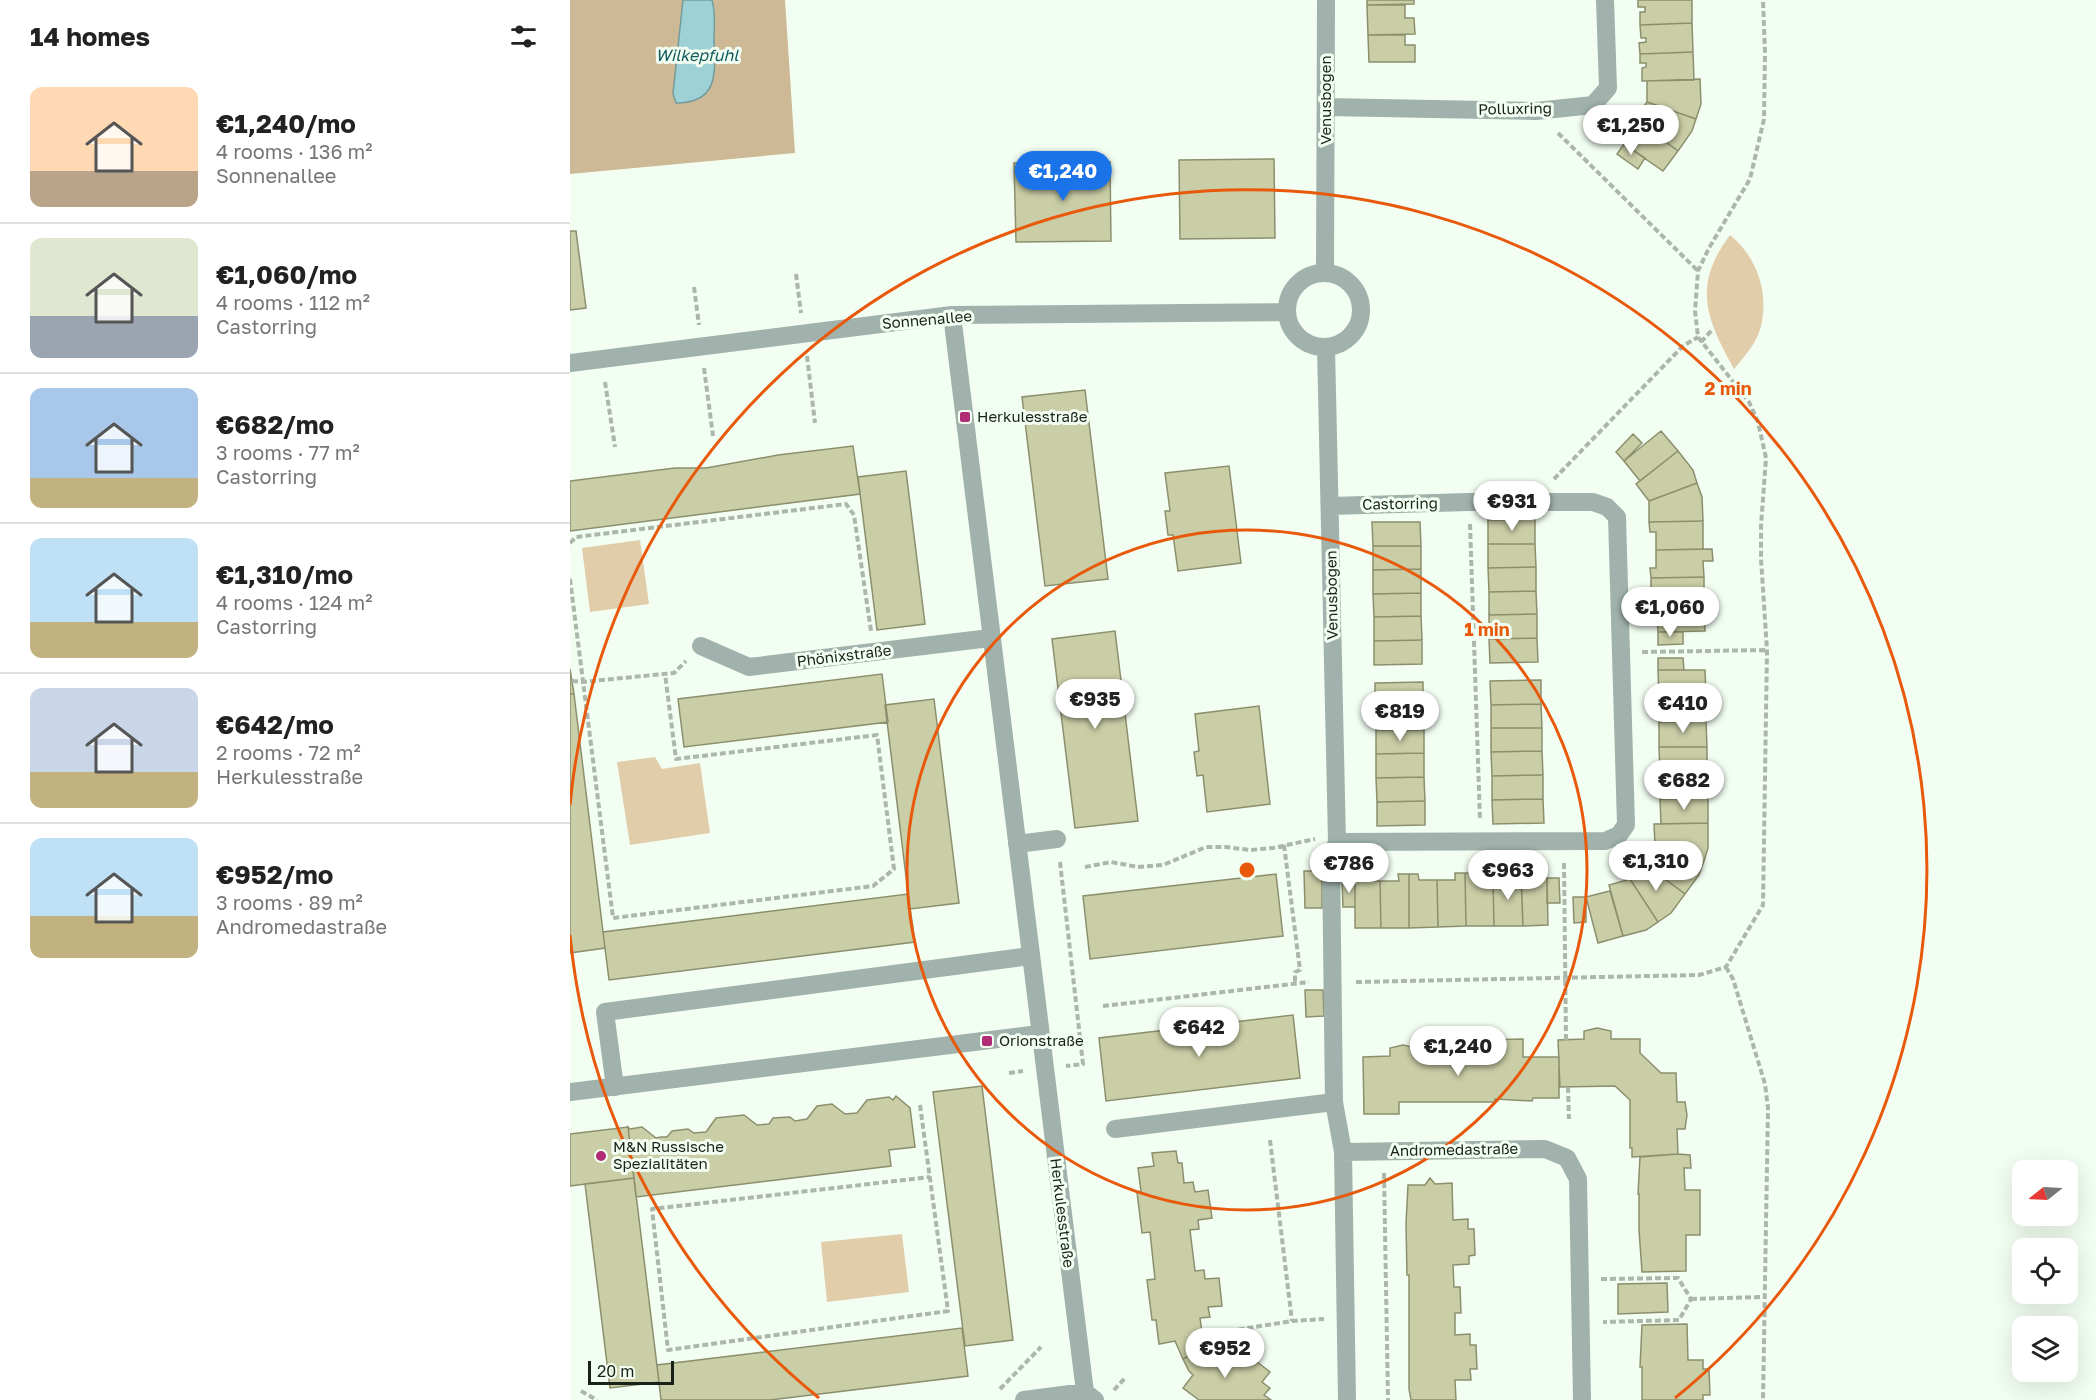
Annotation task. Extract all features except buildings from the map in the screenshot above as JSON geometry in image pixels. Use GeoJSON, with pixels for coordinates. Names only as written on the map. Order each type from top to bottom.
{"type":"FeatureCollection","features":[{"type":"Feature","properties":{"kind":"street","name":"Venusbogen"},"geometry":{"type":"LineString","coordinates":[[1325,273],[1326,0]]}},
{"type":"Feature","properties":{"kind":"street","name":"Polluxring"},"geometry":{"type":"LineString","coordinates":[[1326,107],[1536,111],[1593,105],[1608,88],[1605,0]]}},
{"type":"Feature","properties":{"kind":"street"},"geometry":{"type":"LineString","coordinates":[[1325,273],[1337,275],[1354,288],[1361,309],[1360,321],[1355,331],[1338,345],[1326,348],[1315,346],[1299,338],[1289,323],[1286,312],[1287,300],[1293,288],[1302,279],[1313,274],[1325,273]]}},
{"type":"Feature","properties":{"kind":"street","name":"Sonnenallee"},"geometry":{"type":"LineString","coordinates":[[570,363],[952,315],[1286,312]]}},
{"type":"Feature","properties":{"kind":"street","name":"Herkulesstraße"},"geometry":{"type":"LineString","coordinates":[[952,315],[1039,1034],[1090,1396]]}},
{"type":"Feature","properties":{"kind":"street","name":"Venusbogen"},"geometry":{"type":"LineString","coordinates":[[1326,348],[1337,842],[1331,858],[1334,1102],[1342,1152]]}},
{"type":"Feature","properties":{"kind":"street","name":"Castorring"},"geometry":{"type":"LineString","coordinates":[[1330,506],[1469,502],[1593,502],[1607,507],[1617,517],[1626,825],[1619,835],[1605,841],[1337,842]]}},
{"type":"Feature","properties":{"kind":"street","name":"Phönixstraße"},"geometry":{"type":"LineString","coordinates":[[701,646],[749,667],[990,638]]}},
{"type":"Feature","properties":{"kind":"street"},"geometry":{"type":"LineString","coordinates":[[1017,844],[1057,839]]}},
{"type":"Feature","properties":{"kind":"street"},"geometry":{"type":"LineString","coordinates":[[615,1087],[605,1012],[1030,956]]}},
{"type":"Feature","properties":{"kind":"street"},"geometry":{"type":"LineString","coordinates":[[570,1092],[1039,1034]]}},
{"type":"Feature","properties":{"kind":"street"},"geometry":{"type":"LineString","coordinates":[[1115,1130],[1334,1102]]}},
{"type":"Feature","properties":{"kind":"street","name":"Andromedastraße"},"geometry":{"type":"LineString","coordinates":[[1342,1152],[1545,1149],[1567,1158],[1578,1179],[1582,1400]]}},
{"type":"Feature","properties":{"kind":"street"},"geometry":{"type":"LineString","coordinates":[[1342,1152],[1347,1400]]}},
{"type":"Feature","properties":{"kind":"street"},"geometry":{"type":"LineString","coordinates":[[1024,1400],[1090,1396]]}},
{"type":"Feature","properties":{"kind":"path"},"geometry":{"type":"LineString","coordinates":[[1103,1006],[1295,982],[1699,975],[1726,967],[1763,905],[1767,650],[1761,559],[1766,458],[1758,422],[1749,402],[1698,337],[1695,311],[1698,271],[1750,179],[1764,119],[1763,0]]}},
{"type":"Feature","properties":{"kind":"path"},"geometry":{"type":"LineString","coordinates":[[1536,111],[1698,271]]}},
{"type":"Feature","properties":{"kind":"path"},"geometry":{"type":"LineString","coordinates":[[1701,342],[1713,329]]}},
{"type":"Feature","properties":{"kind":"path"},"geometry":{"type":"LineString","coordinates":[[1538,502],[1553,479],[1683,346],[1698,337]]}},
{"type":"Feature","properties":{"kind":"path"},"geometry":{"type":"LineString","coordinates":[[602,360],[615,447]]}},
{"type":"Feature","properties":{"kind":"path"},"geometry":{"type":"LineString","coordinates":[[1469,502],[1480,842]]}},
{"type":"Feature","properties":{"kind":"path"},"geometry":{"type":"LineString","coordinates":[[570,543],[576,537],[846,504],[855,515],[874,652]]}},
{"type":"Feature","properties":{"kind":"path"},"geometry":{"type":"LineString","coordinates":[[570,579],[613,918],[873,886],[894,869],[877,735],[676,759],[665,674]]}},
{"type":"Feature","properties":{"kind":"path"},"geometry":{"type":"LineString","coordinates":[[1622,652],[1767,650]]}},
{"type":"Feature","properties":{"kind":"path"},"geometry":{"type":"LineString","coordinates":[[572,681],[674,673]]}},
{"type":"Feature","properties":{"kind":"path"},"geometry":{"type":"LineString","coordinates":[[1057,839],[1083,1064]]}},
{"type":"Feature","properties":{"kind":"path"},"geometry":{"type":"LineString","coordinates":[[1085,867],[1111,862],[1138,867],[1163,865],[1206,847],[1250,850],[1311,839],[1337,842]]}},
{"type":"Feature","properties":{"kind":"path"},"geometry":{"type":"LineString","coordinates":[[1564,841],[1566,1040]]}},
{"type":"Feature","properties":{"kind":"path"},"geometry":{"type":"LineString","coordinates":[[1284,845],[1300,970],[1295,972],[1295,982]]}},
{"type":"Feature","properties":{"kind":"path"},"geometry":{"type":"LineString","coordinates":[[1726,967],[1736,989],[1765,1084],[1767,1100],[1763,1400]]}},
{"type":"Feature","properties":{"kind":"path"},"geometry":{"type":"LineString","coordinates":[[1568,1087],[1569,1119]]}},
{"type":"Feature","properties":{"kind":"path"},"geometry":{"type":"LineString","coordinates":[[920,1105],[930,1177],[948,1311],[668,1350],[652,1209],[930,1177]]}},
{"type":"Feature","properties":{"kind":"path"},"geometry":{"type":"LineString","coordinates":[[1270,1140],[1292,1321]]}},
{"type":"Feature","properties":{"kind":"path"},"geometry":{"type":"LineString","coordinates":[[1384,1151],[1388,1400]]}},
{"type":"Feature","properties":{"kind":"path"},"geometry":{"type":"LineString","coordinates":[[1580,1279],[1678,1278],[1691,1299]]}},
{"type":"Feature","properties":{"kind":"path"},"geometry":{"type":"LineString","coordinates":[[1691,1299],[1764,1297]]}},
{"type":"Feature","properties":{"kind":"path"},"geometry":{"type":"LineString","coordinates":[[1581,1322],[1679,1320],[1691,1299]]}},
{"type":"Feature","properties":{"kind":"path"},"geometry":{"type":"LineString","coordinates":[[1206,1345],[1236,1330],[1292,1321],[1346,1317]]}},
{"type":"Feature","properties":{"kind":"path"},"geometry":{"type":"LineString","coordinates":[[1000,1389],[1041,1347]]}},
{"type":"Feature","properties":{"kind":"path"},"geometry":{"type":"LineString","coordinates":[[581,1391],[597,1400]]}},
{"type":"Feature","properties":{"kind":"shaded area"},"geometry":{"type":"Polygon","coordinates":[[[570,0],[785,0],[795,153],[570,174],[570,0]]]}},
{"type":"Feature","properties":{"kind":"shaded area"},"geometry":{"type":"Polygon","coordinates":[[[1730,235],[1754,264],[1762,288],[1763,301],[1759,332],[1750,349],[1734,369],[1716,334],[1707,302],[1707,286],[1711,270],[1718,253],[1730,235]]]}},
{"type":"Feature","properties":{"kind":"shaded area"},"geometry":{"type":"Polygon","coordinates":[[[640,540],[649,604],[590,612],[582,548],[640,540]]]}},
{"type":"Feature","properties":{"kind":"shaded area"},"geometry":{"type":"Polygon","coordinates":[[[655,757],[662,769],[700,763],[710,833],[630,845],[617,762],[655,757]]]}},
{"type":"Feature","properties":{"kind":"shaded area"},"geometry":{"type":"Polygon","coordinates":[[[902,1234],[909,1292],[827,1302],[821,1242],[902,1234]]]}},
{"type":"Feature","properties":{"kind":"water","name":"Wilkepfuhl"},"geometry":{"type":"Polygon","coordinates":[[[683,0],[712,0],[715,62],[712,83],[708,91],[690,102],[676,103],[673,94],[683,0]]]}},
{"type":"Feature","properties":{"kind":"place","name":"Herkulesstraße"},"geometry":{"type":"Point","coordinates":[965,417]}},
{"type":"Feature","properties":{"kind":"place","name":"Orionstraße"},"geometry":{"type":"Point","coordinates":[987,1041]}},
{"type":"Feature","properties":{"kind":"place","name":"M&N Russische Spezialitäten"},"geometry":{"type":"Point","coordinates":[601,1156]}}]}
